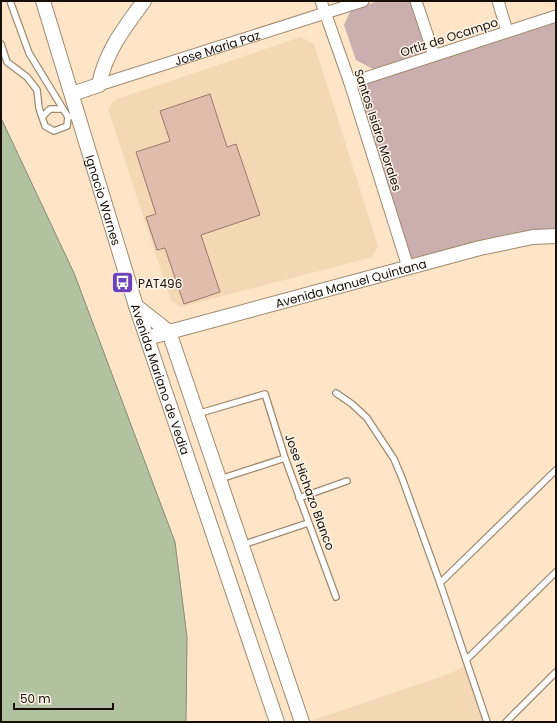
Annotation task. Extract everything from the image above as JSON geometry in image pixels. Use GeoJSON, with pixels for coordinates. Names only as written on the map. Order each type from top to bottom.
{"type":"FeatureCollection","features":[{"type":"Feature","properties":{"kind":"street","name":"Ignacio Warnes"},"geometry":{"type":"LineString","coordinates":[[43,1],[72,94],[73,116],[136,306]]}},
{"type":"Feature","properties":{"kind":"street"},"geometry":{"type":"LineString","coordinates":[[99,85],[102,70],[112,48],[144,1]]}},
{"type":"Feature","properties":{"kind":"street","name":"Santos Isidro Morales"},"geometry":{"type":"LineString","coordinates":[[321,1],[350,83],[408,267]]}},
{"type":"Feature","properties":{"kind":"street","name":"Jose Maria Paz"},"geometry":{"type":"LineString","coordinates":[[72,94],[364,1]]}},
{"type":"Feature","properties":{"kind":"street"},"geometry":{"type":"LineString","coordinates":[[416,1],[434,55]]}},
{"type":"Feature","properties":{"kind":"street"},"geometry":{"type":"LineString","coordinates":[[498,1],[507,31]]}},
{"type":"Feature","properties":{"kind":"street","name":"Ortiz de Ocampo"},"geometry":{"type":"LineString","coordinates":[[350,83],[556,16]]}},
{"type":"Feature","properties":{"kind":"street","name":"Avenida Manuel Quintana"},"geometry":{"type":"LineString","coordinates":[[147,338],[480,248],[526,238],[556,236]]}},
{"type":"Feature","properties":{"kind":"street","name":"Avenida Mariano de Vedia"},"geometry":{"type":"LineString","coordinates":[[136,306],[169,332],[302,722]]}},
{"type":"Feature","properties":{"kind":"street","name":"Avenida Mariano de Vedia"},"geometry":{"type":"LineString","coordinates":[[136,306],[277,722]]}},
{"type":"Feature","properties":{"kind":"lane"},"geometry":{"type":"LineString","coordinates":[[1,44],[7,62],[27,77],[37,90],[39,108],[45,126],[54,131],[67,126],[73,116],[63,109],[29,53],[10,1]]}},
{"type":"Feature","properties":{"kind":"lane"},"geometry":{"type":"LineString","coordinates":[[42,117],[50,109],[63,109]]}},
{"type":"Feature","properties":{"kind":"lane"},"geometry":{"type":"LineString","coordinates":[[336,393],[352,404],[367,418],[394,459],[440,583],[487,722]]}},
{"type":"Feature","properties":{"kind":"lane","name":"Jose Hichazo Blanco"},"geometry":{"type":"LineString","coordinates":[[197,414],[265,394],[285,458],[336,597]]}},
{"type":"Feature","properties":{"kind":"lane"},"geometry":{"type":"LineString","coordinates":[[219,479],[285,458]]}},
{"type":"Feature","properties":{"kind":"lane"},"geometry":{"type":"LineString","coordinates":[[440,583],[556,470]]}},
{"type":"Feature","properties":{"kind":"lane"},"geometry":{"type":"LineString","coordinates":[[299,498],[347,481]]}},
{"type":"Feature","properties":{"kind":"lane"},"geometry":{"type":"LineString","coordinates":[[242,545],[308,523]]}},
{"type":"Feature","properties":{"kind":"lane"},"geometry":{"type":"LineString","coordinates":[[466,660],[556,572]]}},
{"type":"Feature","properties":{"kind":"lane"},"geometry":{"type":"LineString","coordinates":[[506,722],[556,672]]}},
{"type":"Feature","properties":{"kind":"shaded area"},"geometry":{"type":"Polygon","coordinates":[[[379,1],[412,1],[428,51],[373,69],[356,60],[344,25],[351,10],[379,1]]]}},
{"type":"Feature","properties":{"kind":"shaded area"},"geometry":{"type":"Polygon","coordinates":[[[556,16],[556,236],[408,267],[350,83],[556,16]]]}},
{"type":"Feature","properties":{"kind":"shaded area"},"geometry":{"type":"Polygon","coordinates":[[[301,37],[314,44],[378,246],[372,257],[181,307],[171,301],[108,109],[114,100],[301,37]]]}},
{"type":"Feature","properties":{"kind":"shaded area"},"geometry":{"type":"Polygon","coordinates":[[[1,118],[74,273],[175,542],[187,637],[186,722],[1,722],[1,118]]]}},
{"type":"Feature","properties":{"kind":"shaded area"},"geometry":{"type":"Polygon","coordinates":[[[471,663],[491,722],[308,722],[451,673],[471,663]]]}},
{"type":"Feature","properties":{"kind":"building"},"geometry":{"type":"Polygon","coordinates":[[[210,94],[227,147],[236,144],[260,215],[201,235],[220,292],[184,304],[165,248],[157,250],[146,217],[156,214],[136,152],[170,141],[160,111],[210,94]]]}},
{"type":"Feature","properties":{"kind":"place","name":"PAT496"},"geometry":{"type":"Point","coordinates":[122,283]}}]}
